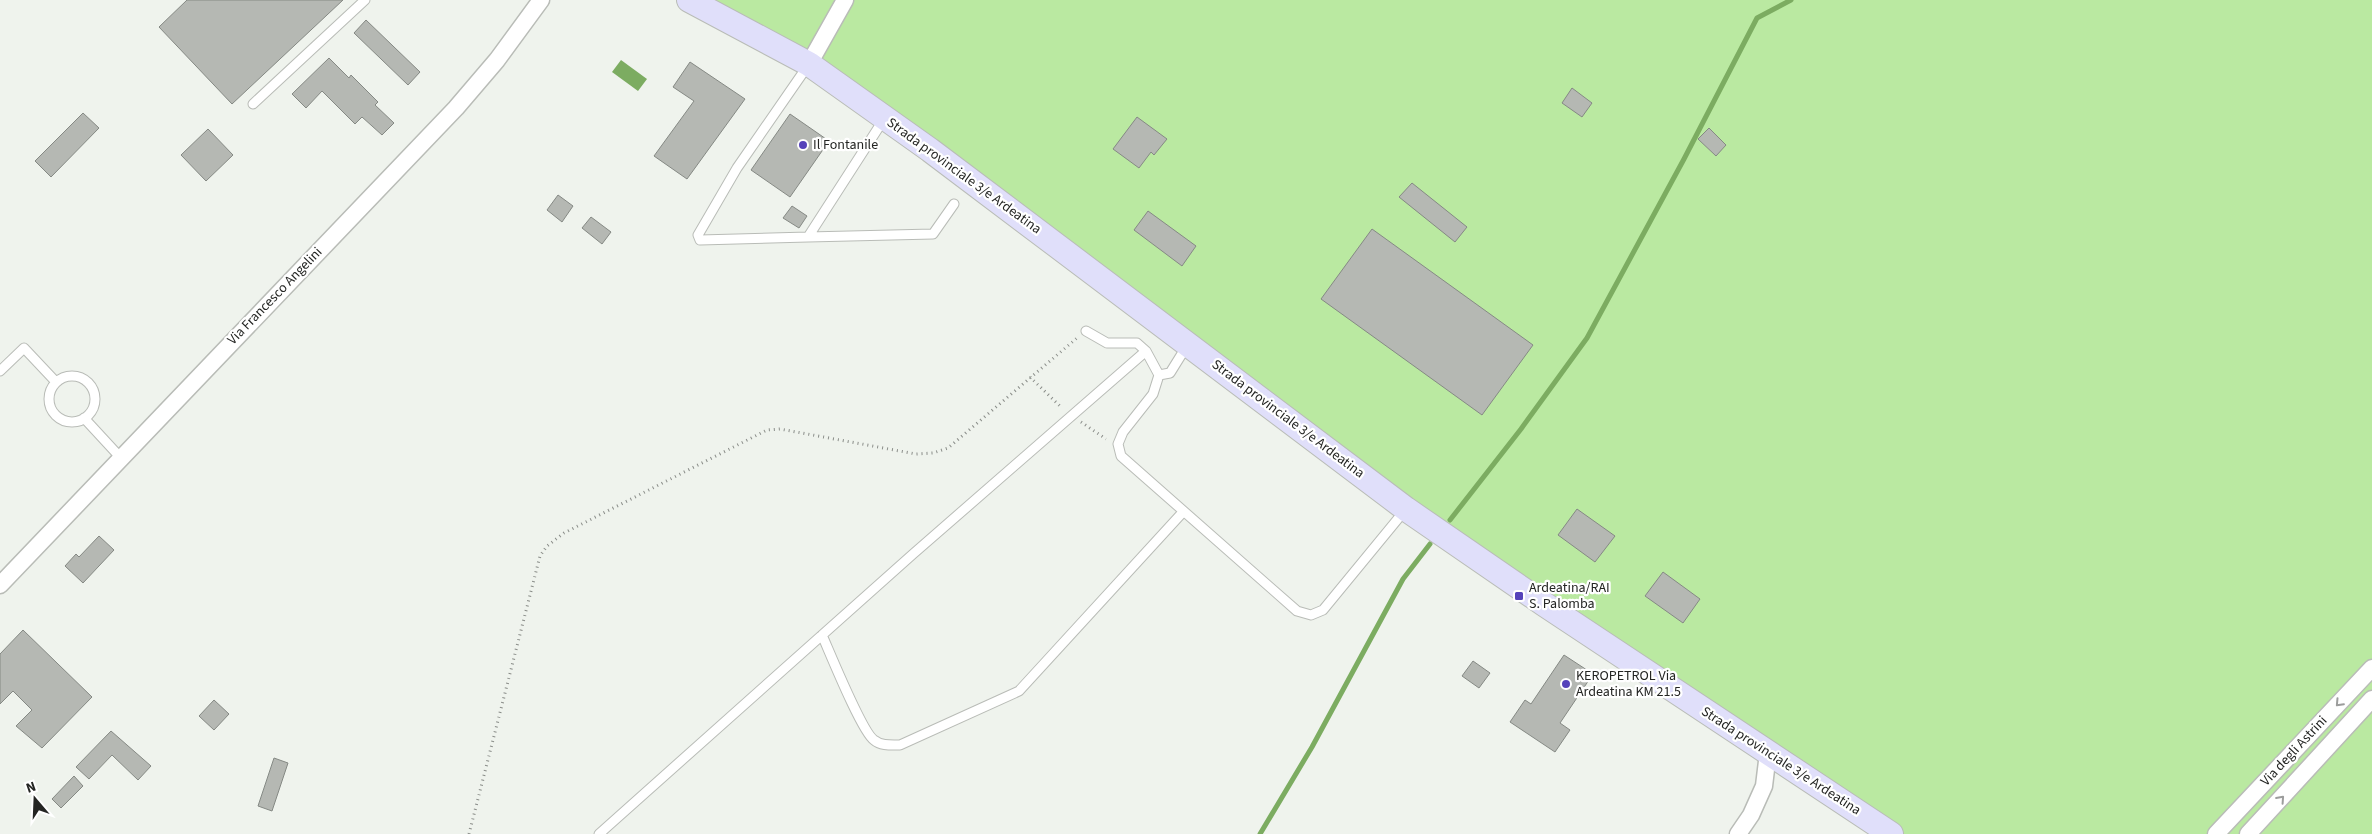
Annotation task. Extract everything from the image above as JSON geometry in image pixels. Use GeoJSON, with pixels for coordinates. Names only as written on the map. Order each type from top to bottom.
{"type":"FeatureCollection","features":[{"type":"Feature","properties":{"kind":"main road","name":"Strada provinciale 3/e Ardeatina"},"geometry":{"type":"LineString","coordinates":[[689,0],[809,64],[1189,344],[1406,509],[1544,604],[1891,834]]}},
{"type":"Feature","properties":{"kind":"street","name":"Via Francesco Angelini"},"geometry":{"type":"LineString","coordinates":[[0,584],[456,108],[497,60],[541,0]]}},
{"type":"Feature","properties":{"kind":"street"},"geometry":{"type":"LineString","coordinates":[[809,64],[845,0]]}},
{"type":"Feature","properties":{"kind":"street","name":"Via degli Astrini"},"geometry":{"type":"LineString","coordinates":[[2216,834],[2372,668]]}},
{"type":"Feature","properties":{"kind":"street","name":"Via degli Astrini"},"geometry":{"type":"LineString","coordinates":[[2248,834],[2372,699]]}},
{"type":"Feature","properties":{"kind":"street"},"geometry":{"type":"LineString","coordinates":[[1738,834],[1751,815],[1764,786],[1768,753]]}},
{"type":"Feature","properties":{"kind":"lane"},"geometry":{"type":"LineString","coordinates":[[253,104],[365,0]]}},
{"type":"Feature","properties":{"kind":"lane"},"geometry":{"type":"LineString","coordinates":[[809,64],[737,168],[698,234],[700,240],[933,234],[954,204]]}},
{"type":"Feature","properties":{"kind":"lane"},"geometry":{"type":"LineString","coordinates":[[808,237],[884,118]]}},
{"type":"Feature","properties":{"kind":"lane"},"geometry":{"type":"LineString","coordinates":[[1086,331],[1107,343],[1137,344],[1146,351],[1160,375]]}},
{"type":"Feature","properties":{"kind":"lane"},"geometry":{"type":"LineString","coordinates":[[1160,375],[1170,373],[1189,344]]}},
{"type":"Feature","properties":{"kind":"lane"},"geometry":{"type":"LineString","coordinates":[[0,371],[24,348],[56,382]]}},
{"type":"Feature","properties":{"kind":"lane"},"geometry":{"type":"LineString","coordinates":[[598,834],[1146,351]]}},
{"type":"Feature","properties":{"kind":"lane"},"geometry":{"type":"LineString","coordinates":[[1160,375],[1153,394],[1123,432],[1118,444],[1122,456],[1297,611],[1311,616],[1323,610],[1406,509]]}},
{"type":"Feature","properties":{"kind":"lane"},"geometry":{"type":"LineString","coordinates":[[70,376],[84,379],[90,384],[95,399],[94,406],[84,418],[70,422],[62,420],[51,410],[49,396],[56,382],[70,376]]}},
{"type":"Feature","properties":{"kind":"lane"},"geometry":{"type":"LineString","coordinates":[[84,418],[120,457]]}},
{"type":"Feature","properties":{"kind":"lane"},"geometry":{"type":"LineString","coordinates":[[822,635],[860,720],[872,740],[884,745],[900,745],[1019,690],[1183,512]]}},
{"type":"Feature","properties":{"kind":"path"},"geometry":{"type":"LineString","coordinates":[[469,834],[540,556],[546,546],[564,533],[767,430],[780,429],[916,454],[933,453],[948,448],[1086,331]]}},
{"type":"Feature","properties":{"kind":"shaded area"},"geometry":{"type":"Polygon","coordinates":[[[690,0],[2372,0],[2372,834],[1891,834],[1406,509],[1000,203],[690,0]]]}},
{"type":"Feature","properties":{"kind":"shaded area"},"geometry":{"type":"Polygon","coordinates":[[[621,60],[647,79],[638,91],[612,72],[621,60]]]}},
{"type":"Feature","properties":{"kind":"building"},"geometry":{"type":"Polygon","coordinates":[[[187,0],[343,0],[232,104],[159,27],[187,0]]]}},
{"type":"Feature","properties":{"kind":"building"},"geometry":{"type":"Polygon","coordinates":[[[366,20],[420,72],[408,85],[354,33],[366,20]]]}},
{"type":"Feature","properties":{"kind":"building"},"geometry":{"type":"Polygon","coordinates":[[[329,58],[349,78],[351,75],[378,102],[375,105],[394,123],[382,135],[362,117],[355,124],[322,91],[306,108],[292,94],[329,58]]]}},
{"type":"Feature","properties":{"kind":"building"},"geometry":{"type":"Polygon","coordinates":[[[690,62],[745,99],[687,179],[654,156],[694,101],[673,87],[690,62]]]}},
{"type":"Feature","properties":{"kind":"building"},"geometry":{"type":"Polygon","coordinates":[[[1572,88],[1592,103],[1582,117],[1562,103],[1572,88]]]}},
{"type":"Feature","properties":{"kind":"building"},"geometry":{"type":"Polygon","coordinates":[[[83,113],[99,128],[51,177],[35,161],[83,113]]]}},
{"type":"Feature","properties":{"kind":"building"},"geometry":{"type":"Polygon","coordinates":[[[790,114],[829,141],[790,197],[751,170],[790,114]]]}},
{"type":"Feature","properties":{"kind":"building"},"geometry":{"type":"Polygon","coordinates":[[[1137,117],[1167,139],[1154,155],[1151,152],[1139,168],[1113,149],[1137,117]]]}},
{"type":"Feature","properties":{"kind":"building"},"geometry":{"type":"Polygon","coordinates":[[[1709,128],[1726,145],[1716,156],[1698,139],[1709,128]]]}},
{"type":"Feature","properties":{"kind":"building"},"geometry":{"type":"Polygon","coordinates":[[[208,129],[233,155],[206,181],[181,155],[208,129]]]}},
{"type":"Feature","properties":{"kind":"building"},"geometry":{"type":"Polygon","coordinates":[[[1412,183],[1467,227],[1455,242],[1399,197],[1412,183]]]}},
{"type":"Feature","properties":{"kind":"building"},"geometry":{"type":"Polygon","coordinates":[[[558,195],[573,206],[562,222],[547,210],[558,195]]]}},
{"type":"Feature","properties":{"kind":"building"},"geometry":{"type":"Polygon","coordinates":[[[792,206],[807,216],[799,228],[783,218],[792,206]]]}},
{"type":"Feature","properties":{"kind":"building"},"geometry":{"type":"Polygon","coordinates":[[[1148,211],[1196,246],[1182,266],[1134,230],[1148,211]]]}},
{"type":"Feature","properties":{"kind":"building"},"geometry":{"type":"Polygon","coordinates":[[[591,217],[611,232],[602,244],[582,228],[591,217]]]}},
{"type":"Feature","properties":{"kind":"building"},"geometry":{"type":"Polygon","coordinates":[[[1372,229],[1533,345],[1482,415],[1321,299],[1372,229]]]}},
{"type":"Feature","properties":{"kind":"building"},"geometry":{"type":"Polygon","coordinates":[[[1577,509],[1615,536],[1595,562],[1558,535],[1577,509]]]}},
{"type":"Feature","properties":{"kind":"building"},"geometry":{"type":"Polygon","coordinates":[[[99,536],[114,550],[83,583],[65,566],[76,554],[79,557],[99,536]]]}},
{"type":"Feature","properties":{"kind":"building"},"geometry":{"type":"Polygon","coordinates":[[[1663,572],[1700,599],[1683,623],[1645,596],[1663,572]]]}},
{"type":"Feature","properties":{"kind":"building"},"geometry":{"type":"Polygon","coordinates":[[[23,630],[92,697],[42,748],[16,726],[32,710],[13,691],[0,704],[0,654],[23,630]]]}},
{"type":"Feature","properties":{"kind":"building"},"geometry":{"type":"Polygon","coordinates":[[[1564,655],[1593,674],[1560,723],[1570,730],[1555,752],[1510,722],[1525,700],[1531,704],[1564,655]]]}},
{"type":"Feature","properties":{"kind":"building"},"geometry":{"type":"Polygon","coordinates":[[[1473,661],[1490,673],[1479,688],[1462,676],[1473,661]]]}},
{"type":"Feature","properties":{"kind":"building"},"geometry":{"type":"Polygon","coordinates":[[[214,700],[229,714],[214,730],[199,716],[214,700]]]}},
{"type":"Feature","properties":{"kind":"building"},"geometry":{"type":"Polygon","coordinates":[[[111,731],[151,766],[138,780],[112,755],[89,779],[76,767],[111,731]]]}},
{"type":"Feature","properties":{"kind":"building"},"geometry":{"type":"Polygon","coordinates":[[[274,758],[288,763],[272,811],[258,806],[274,758]]]}},
{"type":"Feature","properties":{"kind":"building"},"geometry":{"type":"Polygon","coordinates":[[[74,776],[83,786],[61,808],[52,799],[74,776]]]}},
{"type":"Feature","properties":{"kind":"waterway"},"geometry":{"type":"LineString","coordinates":[[1450,520],[1521,429],[1587,338],[1684,159],[1757,18],[1791,0]]}},
{"type":"Feature","properties":{"kind":"waterway"},"geometry":{"type":"LineString","coordinates":[[1260,834],[1312,747],[1403,579],[1430,544]]}},
{"type":"Feature","properties":{"kind":"place","name":"Il Fontanile"},"geometry":{"type":"Point","coordinates":[803,145]}},
{"type":"Feature","properties":{"kind":"place","name":"Ardeatina/RAI S. Palomba"},"geometry":{"type":"Point","coordinates":[1519,596]}},
{"type":"Feature","properties":{"kind":"place","name":"KEROPETROL Via Ardeatina KM 21.5"},"geometry":{"type":"Point","coordinates":[1566,684]}}]}
